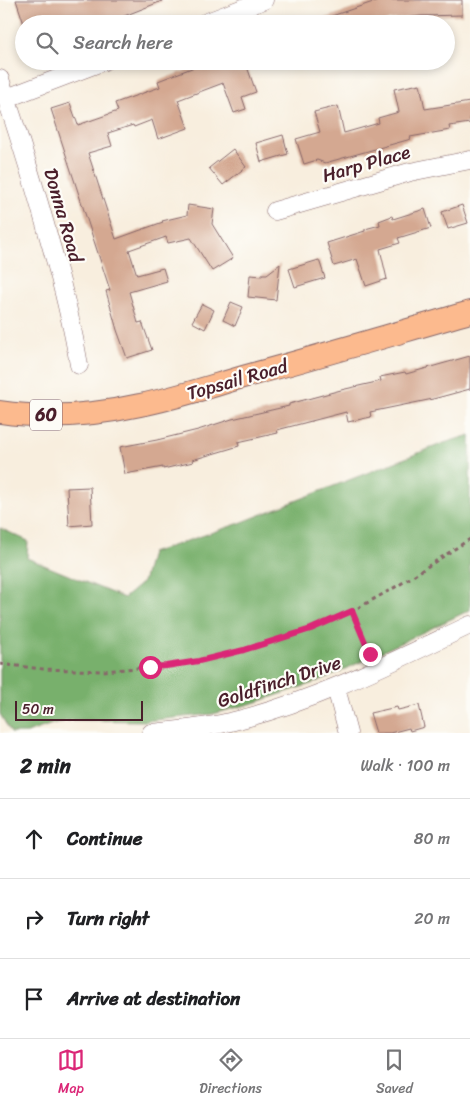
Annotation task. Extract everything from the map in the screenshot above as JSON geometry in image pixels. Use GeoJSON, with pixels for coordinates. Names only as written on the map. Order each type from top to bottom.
{"type":"FeatureCollection","features":[{"type":"Feature","properties":{"kind":"main road","name":"Topsail Road"},"geometry":{"type":"LineString","coordinates":[[0,412],[63,415],[92,413],[141,405],[470,312]]}},
{"type":"Feature","properties":{"kind":"street"},"geometry":{"type":"LineString","coordinates":[[225,15],[264,0]]}},
{"type":"Feature","properties":{"kind":"street"},"geometry":{"type":"LineString","coordinates":[[7,98],[80,70]]}},
{"type":"Feature","properties":{"kind":"street","name":"Donna Road"},"geometry":{"type":"LineString","coordinates":[[0,79],[62,282],[79,365]]}},
{"type":"Feature","properties":{"kind":"street","name":"Harp Place"},"geometry":{"type":"LineString","coordinates":[[275,211],[410,172],[470,160]]}},
{"type":"Feature","properties":{"kind":"street","name":"Goldfinch Drive"},"geometry":{"type":"LineString","coordinates":[[151,733],[232,722],[270,711],[336,688],[470,625]]}},
{"type":"Feature","properties":{"kind":"street"},"geometry":{"type":"LineString","coordinates":[[336,688],[348,733]]}},
{"type":"Feature","properties":{"kind":"path"},"geometry":{"type":"LineString","coordinates":[[0,664],[43,669],[103,671],[182,664],[244,650],[311,629],[352,611],[399,585],[470,539]]}},
{"type":"Feature","properties":{"kind":"path"},"geometry":{"type":"LineString","coordinates":[[352,611],[376,669]]}},
{"type":"Feature","properties":{"kind":"green space"},"geometry":{"type":"Polygon","coordinates":[[[470,435],[470,610],[313,683],[257,702],[213,714],[145,721],[74,720],[52,724],[27,733],[11,733],[0,714],[0,528],[28,541],[27,558],[124,598],[143,582],[151,553],[240,523],[444,443],[470,435]]]}},
{"type":"Feature","properties":{"kind":"building"},"geometry":{"type":"Polygon","coordinates":[[[16,0],[162,0],[127,15],[21,15],[16,0]]]}},
{"type":"Feature","properties":{"kind":"building"},"geometry":{"type":"Polygon","coordinates":[[[379,0],[462,0],[462,15],[335,15],[379,0]]]}},
{"type":"Feature","properties":{"kind":"building"},"geometry":{"type":"Polygon","coordinates":[[[187,70],[248,70],[256,92],[242,97],[246,109],[234,113],[223,83],[178,100],[188,128],[158,139],[152,120],[134,127],[133,125],[108,133],[112,146],[88,153],[116,239],[162,221],[187,215],[188,205],[214,209],[212,224],[233,258],[212,271],[191,238],[168,243],[166,237],[129,250],[137,275],[163,268],[167,281],[129,292],[138,323],[142,322],[152,350],[127,358],[106,291],[110,290],[51,109],[70,103],[78,125],[118,111],[115,103],[160,87],[158,81],[187,70]]]}},
{"type":"Feature","properties":{"kind":"building"},"geometry":{"type":"Polygon","coordinates":[[[420,84],[425,109],[470,102],[470,123],[449,126],[450,130],[410,137],[411,139],[325,163],[317,160],[304,164],[296,139],[320,132],[314,112],[338,106],[344,133],[379,123],[378,118],[399,112],[394,89],[420,84]]]}},
{"type":"Feature","properties":{"kind":"building"},"geometry":{"type":"Polygon","coordinates":[[[283,135],[288,154],[261,162],[256,143],[283,135]]]}},
{"type":"Feature","properties":{"kind":"building"},"geometry":{"type":"Polygon","coordinates":[[[233,149],[246,167],[223,185],[209,168],[233,149]]]}},
{"type":"Feature","properties":{"kind":"building"},"geometry":{"type":"Polygon","coordinates":[[[462,205],[468,223],[448,229],[442,212],[462,205]]]}},
{"type":"Feature","properties":{"kind":"building"},"geometry":{"type":"Polygon","coordinates":[[[425,209],[431,228],[398,238],[400,243],[380,249],[387,279],[366,286],[357,259],[334,266],[327,243],[380,225],[379,221],[392,216],[393,219],[425,209]]]}},
{"type":"Feature","properties":{"kind":"building"},"geometry":{"type":"Polygon","coordinates":[[[319,260],[325,278],[295,287],[289,269],[319,260]]]}},
{"type":"Feature","properties":{"kind":"building"},"geometry":{"type":"Polygon","coordinates":[[[280,264],[276,300],[248,297],[250,275],[262,276],[262,274],[267,274],[280,264]]]}},
{"type":"Feature","properties":{"kind":"building"},"geometry":{"type":"Polygon","coordinates":[[[231,302],[243,307],[235,326],[223,320],[231,302]]]}},
{"type":"Feature","properties":{"kind":"building"},"geometry":{"type":"Polygon","coordinates":[[[202,304],[214,310],[205,329],[192,322],[202,304]]]}},
{"type":"Feature","properties":{"kind":"building"},"geometry":{"type":"Polygon","coordinates":[[[470,356],[470,389],[370,412],[371,417],[348,422],[346,412],[277,430],[278,433],[238,442],[239,446],[192,460],[193,462],[163,469],[163,467],[125,474],[120,447],[198,430],[232,419],[381,381],[380,377],[405,372],[406,374],[470,356]]]}},
{"type":"Feature","properties":{"kind":"building"},"geometry":{"type":"Polygon","coordinates":[[[90,487],[92,524],[69,526],[67,488],[90,487]]]}},
{"type":"Feature","properties":{"kind":"building"},"geometry":{"type":"Polygon","coordinates":[[[419,705],[424,727],[410,731],[409,728],[390,733],[376,733],[370,713],[397,707],[398,710],[419,705]]]}},
{"type":"Feature","properties":{"kind":"route"},"geometry":{"type":"LineString","coordinates":[[150,667],[199,661],[244,650],[311,629],[352,611],[370,654]]}}]}
